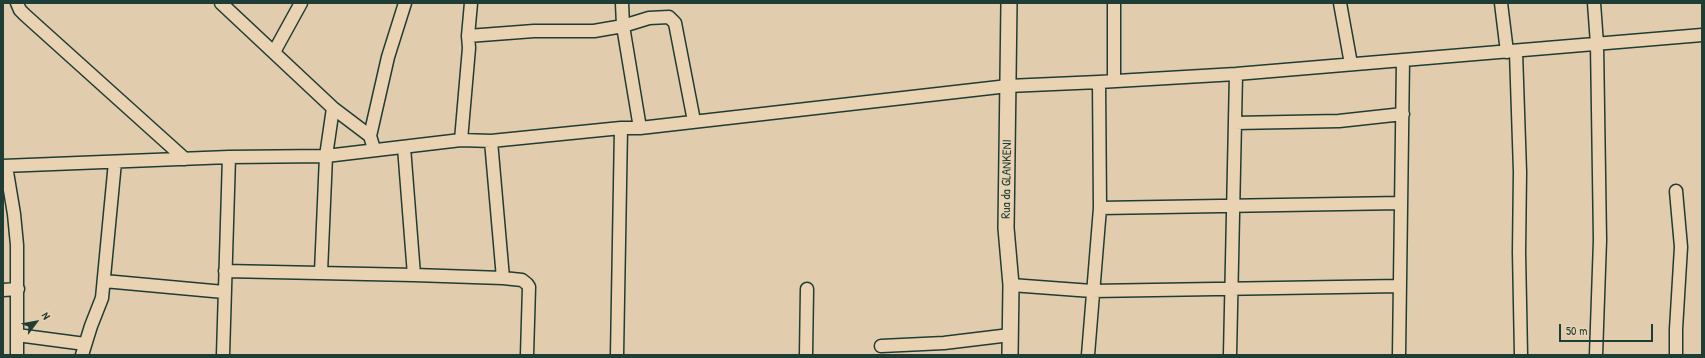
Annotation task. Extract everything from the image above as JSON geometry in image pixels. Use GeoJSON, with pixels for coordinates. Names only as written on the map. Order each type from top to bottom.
{"type":"FeatureCollection","features":[{"type":"Feature","properties":{"kind":"street"},"geometry":{"type":"LineString","coordinates":[[17,3],[20,10],[25,15],[185,160]]}},
{"type":"Feature","properties":{"kind":"street"},"geometry":{"type":"LineString","coordinates":[[221,3],[333,108],[370,136]]}},
{"type":"Feature","properties":{"kind":"street"},"geometry":{"type":"LineString","coordinates":[[274,52],[301,3]]}},
{"type":"Feature","properties":{"kind":"street"},"geometry":{"type":"LineString","coordinates":[[374,149],[370,136],[388,57],[405,3]]}},
{"type":"Feature","properties":{"kind":"street"},"geometry":{"type":"LineString","coordinates":[[461,140],[467,55],[469,48],[468,36],[471,3]]}},
{"type":"Feature","properties":{"kind":"street"},"geometry":{"type":"LineString","coordinates":[[622,3],[623,26],[640,128]]}},
{"type":"Feature","properties":{"kind":"street","name":"Rua da GLANKENI"},"geometry":{"type":"LineString","coordinates":[[1009,3],[1006,228],[1010,285],[1010,355]]}},
{"type":"Feature","properties":{"kind":"street"},"geometry":{"type":"LineString","coordinates":[[1114,3],[1114,81]]}},
{"type":"Feature","properties":{"kind":"street"},"geometry":{"type":"LineString","coordinates":[[1340,3],[1351,64]]}},
{"type":"Feature","properties":{"kind":"street"},"geometry":{"type":"LineString","coordinates":[[1501,3],[1511,52],[1520,172],[1519,252],[1522,355]]}},
{"type":"Feature","properties":{"kind":"street"},"geometry":{"type":"LineString","coordinates":[[1594,3],[1597,44],[1600,240],[1596,355]]}},
{"type":"Feature","properties":{"kind":"street"},"geometry":{"type":"LineString","coordinates":[[468,36],[534,31],[594,32],[623,26],[649,18],[669,17],[674,20],[694,121]]}},
{"type":"Feature","properties":{"kind":"street"},"geometry":{"type":"LineString","coordinates":[[17,355],[18,289],[14,214],[5,166],[185,160],[229,157],[326,156],[374,149],[461,140],[491,141],[621,128],[640,128],[1008,86],[1236,74],[1702,35]]}},
{"type":"Feature","properties":{"kind":"street"},"geometry":{"type":"LineString","coordinates":[[1399,355],[1403,60]]}},
{"type":"Feature","properties":{"kind":"street"},"geometry":{"type":"LineString","coordinates":[[1230,355],[1236,74]]}},
{"type":"Feature","properties":{"kind":"street"},"geometry":{"type":"LineString","coordinates":[[1088,355],[1100,208],[1098,82]]}},
{"type":"Feature","properties":{"kind":"street"},"geometry":{"type":"LineString","coordinates":[[321,272],[326,156],[333,108]]}},
{"type":"Feature","properties":{"kind":"street"},"geometry":{"type":"LineString","coordinates":[[1235,123],[1339,122],[1403,114]]}},
{"type":"Feature","properties":{"kind":"street"},"geometry":{"type":"LineString","coordinates":[[616,355],[621,128]]}},
{"type":"Feature","properties":{"kind":"street"},"geometry":{"type":"LineString","coordinates":[[491,141],[503,278]]}},
{"type":"Feature","properties":{"kind":"street"},"geometry":{"type":"LineString","coordinates":[[404,147],[414,274]]}},
{"type":"Feature","properties":{"kind":"street"},"geometry":{"type":"LineString","coordinates":[[222,355],[229,157]]}},
{"type":"Feature","properties":{"kind":"street"},"geometry":{"type":"LineString","coordinates":[[17,336],[83,349],[102,298],[115,162]]}},
{"type":"Feature","properties":{"kind":"street"},"geometry":{"type":"LineString","coordinates":[[1676,191],[1681,247],[1676,329],[1676,355]]}},
{"type":"Feature","properties":{"kind":"street"},"geometry":{"type":"LineString","coordinates":[[1100,208],[1401,203]]}},
{"type":"Feature","properties":{"kind":"street"},"geometry":{"type":"LineString","coordinates":[[225,271],[414,274],[522,280],[528,284],[529,287],[527,355]]}},
{"type":"Feature","properties":{"kind":"street"},"geometry":{"type":"LineString","coordinates":[[104,281],[224,292]]}},
{"type":"Feature","properties":{"kind":"street"},"geometry":{"type":"LineString","coordinates":[[1010,285],[1092,292],[1232,288],[1400,286]]}},
{"type":"Feature","properties":{"kind":"street"},"geometry":{"type":"LineString","coordinates":[[3,290],[18,289]]}},
{"type":"Feature","properties":{"kind":"street"},"geometry":{"type":"LineString","coordinates":[[806,355],[807,289]]}},
{"type":"Feature","properties":{"kind":"street"},"geometry":{"type":"LineString","coordinates":[[881,346],[944,343],[1010,335]]}}]}
